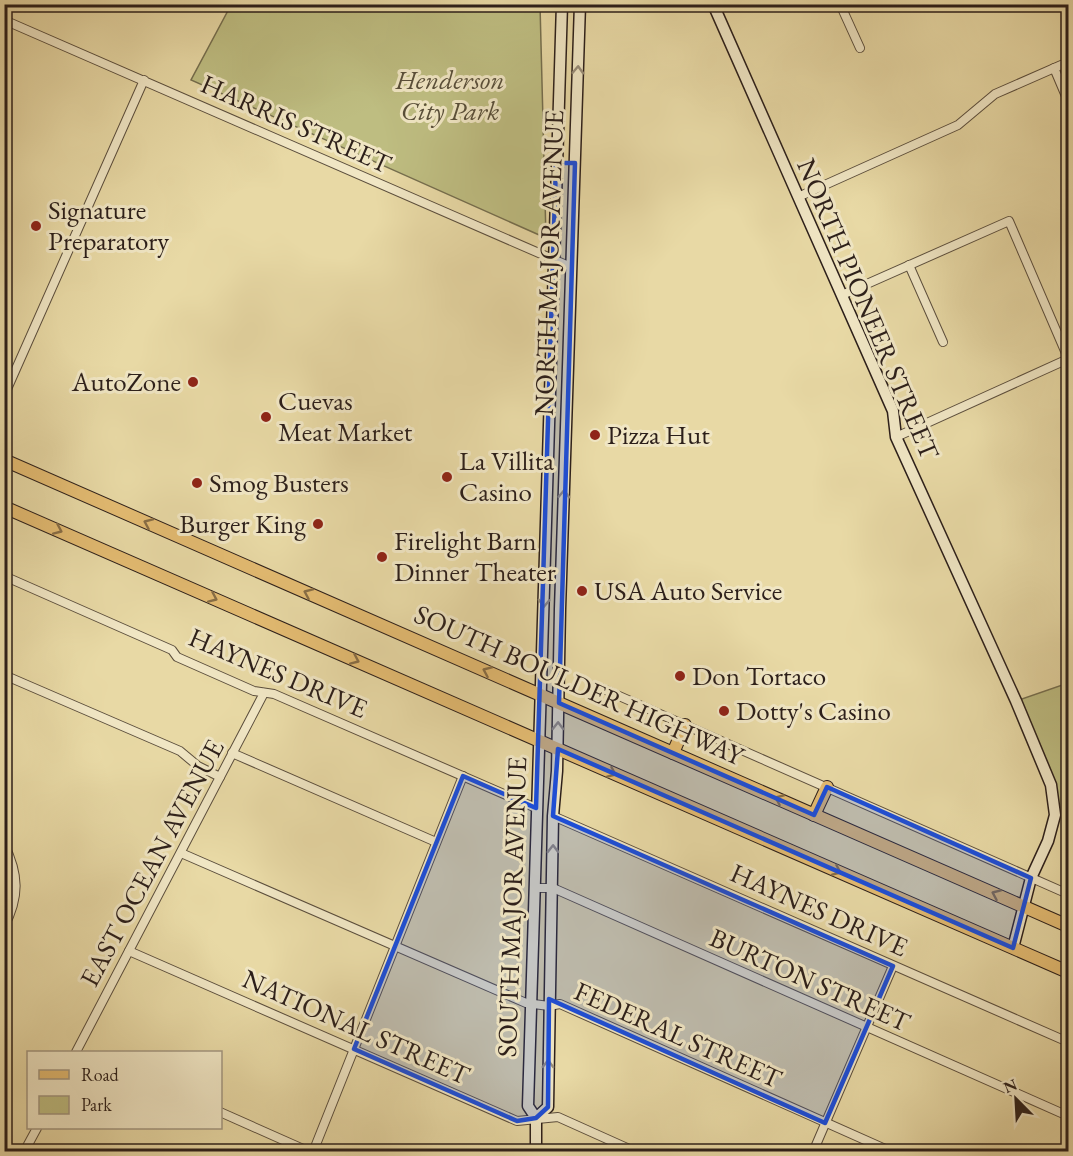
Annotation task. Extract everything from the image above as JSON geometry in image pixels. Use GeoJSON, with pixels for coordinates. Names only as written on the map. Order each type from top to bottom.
{"type":"FeatureCollection","features":[{"type":"Feature","properties":{"kind":"main road","name":"SOUTH BOULDER HIGHWAY"},"geometry":{"type":"LineString","coordinates":[[4,460],[1068,926]]}},
{"type":"Feature","properties":{"kind":"main road"},"geometry":{"type":"LineString","coordinates":[[4,507],[1068,972]]}},
{"type":"Feature","properties":{"kind":"main road"},"geometry":{"type":"LineString","coordinates":[[673,753],[685,725]]}},
{"type":"Feature","properties":{"kind":"main road"},"geometry":{"type":"LineString","coordinates":[[814,814],[827,787]]}},
{"type":"Feature","properties":{"kind":"street","name":"NORTH MAJOR AVENUE"},"geometry":{"type":"LineString","coordinates":[[540,694],[562,4]]}},
{"type":"Feature","properties":{"kind":"street","name":"NORTH MAJOR AVENUE"},"geometry":{"type":"LineString","coordinates":[[559,703],[580,4]]}},
{"type":"Feature","properties":{"kind":"street","name":"NORTH PIONEER STREET"},"geometry":{"type":"LineString","coordinates":[[713,4],[893,411],[896,437],[1051,785],[1055,815],[1048,841],[1031,878],[1013,948]]}},
{"type":"Feature","properties":{"kind":"street"},"geometry":{"type":"LineString","coordinates":[[840,4],[860,48]]}},
{"type":"Feature","properties":{"kind":"street","name":"HARRIS STREET"},"geometry":{"type":"LineString","coordinates":[[4,20],[571,267]]}},
{"type":"Feature","properties":{"kind":"street"},"geometry":{"type":"LineString","coordinates":[[798,197],[958,125],[995,94],[1068,62]]}},
{"type":"Feature","properties":{"kind":"street"},"geometry":{"type":"LineString","coordinates":[[1054,68],[1068,101]]}},
{"type":"Feature","properties":{"kind":"street"},"geometry":{"type":"LineString","coordinates":[[4,396],[144,81]]}},
{"type":"Feature","properties":{"kind":"street"},"geometry":{"type":"LineString","coordinates":[[557,148],[575,149]]}},
{"type":"Feature","properties":{"kind":"street"},"geometry":{"type":"LineString","coordinates":[[556,163],[575,163]]}},
{"type":"Feature","properties":{"kind":"street"},"geometry":{"type":"LineString","coordinates":[[842,295],[1009,221],[1068,358],[896,437]]}},
{"type":"Feature","properties":{"kind":"street"},"geometry":{"type":"LineString","coordinates":[[909,265],[943,342]]}},
{"type":"Feature","properties":{"kind":"street"},"geometry":{"type":"LineString","coordinates":[[550,352],[568,353]]}},
{"type":"Feature","properties":{"kind":"street"},"geometry":{"type":"LineString","coordinates":[[547,461],[565,462]]}},
{"type":"Feature","properties":{"kind":"street","name":"HAYNES DRIVE"},"geometry":{"type":"LineString","coordinates":[[4,576],[172,650],[177,657],[254,691],[274,694],[536,808]]}},
{"type":"Feature","properties":{"kind":"street"},"geometry":{"type":"LineString","coordinates":[[4,675],[180,751],[198,766],[220,777]]}},
{"type":"Feature","properties":{"kind":"street"},"geometry":{"type":"LineString","coordinates":[[601,688],[1068,894]]}},
{"type":"Feature","properties":{"kind":"street","name":"EAST OCEAN AVENUE"},"geometry":{"type":"LineString","coordinates":[[79,1051],[129,951],[264,693]]}},
{"type":"Feature","properties":{"kind":"street","name":"SOUTH MAJOR AVENUE"},"geometry":{"type":"LineString","coordinates":[[536,1152],[536,1118],[528,1106],[540,694]]}},
{"type":"Feature","properties":{"kind":"street","name":"SOUTH MAJOR AVENUE"},"geometry":{"type":"LineString","coordinates":[[536,1118],[548,1107],[554,816],[559,703]]}},
{"type":"Feature","properties":{"kind":"street"},"geometry":{"type":"LineString","coordinates":[[232,753],[436,842]]}},
{"type":"Feature","properties":{"kind":"street"},"geometry":{"type":"LineString","coordinates":[[222,1113],[312,1152],[463,776]]}},
{"type":"Feature","properties":{"kind":"street","name":"HAYNES DRIVE"},"geometry":{"type":"LineString","coordinates":[[554,816],[1068,1042]]}},
{"type":"Feature","properties":{"kind":"street"},"geometry":{"type":"LineString","coordinates":[[4,844],[14,863],[17,884],[16,897],[4,927]]}},
{"type":"Feature","properties":{"kind":"street","name":"FEDERAL STREET"},"geometry":{"type":"LineString","coordinates":[[181,853],[531,1004],[560,1004],[892,1152]]}},
{"type":"Feature","properties":{"kind":"street","name":"BURTON STREET"},"geometry":{"type":"LineString","coordinates":[[534,888],[553,888],[1068,1116]]}},
{"type":"Feature","properties":{"kind":"street","name":"NATIONAL STREET"},"geometry":{"type":"LineString","coordinates":[[129,951],[518,1120],[558,1117],[636,1152]]}},
{"type":"Feature","properties":{"kind":"street"},"geometry":{"type":"LineString","coordinates":[[813,1152],[893,966]]}},
{"type":"Feature","properties":{"kind":"street"},"geometry":{"type":"LineString","coordinates":[[24,1152],[36,1129]]}},
{"type":"Feature","properties":{"kind":"highlighted area"},"geometry":{"type":"Polygon","coordinates":[[[556,163],[575,163],[559,703],[814,815],[827,787],[1031,878],[1013,948],[558,749],[553,816],[893,966],[825,1123],[549,999],[548,1107],[536,1118],[517,1121],[354,1049],[463,776],[536,808],[556,163]]]}},
{"type":"Feature","properties":{"kind":"green space","name":"Henderson City Park"},"geometry":{"type":"Polygon","coordinates":[[[231,5],[540,5],[546,238],[191,80],[231,5]]]}},
{"type":"Feature","properties":{"kind":"green space"},"geometry":{"type":"Polygon","coordinates":[[[1068,683],[1068,812],[1055,815],[1051,785],[1016,701],[1068,683]]]}},
{"type":"Feature","properties":{"kind":"place","name":"Signature Preparatory"},"geometry":{"type":"Point","coordinates":[36,226]}},
{"type":"Feature","properties":{"kind":"place","name":"AutoZone"},"geometry":{"type":"Point","coordinates":[193,382]}},
{"type":"Feature","properties":{"kind":"place","name":"Cuevas Meat Market"},"geometry":{"type":"Point","coordinates":[266,417]}},
{"type":"Feature","properties":{"kind":"place","name":"Pizza Hut"},"geometry":{"type":"Point","coordinates":[595,435]}},
{"type":"Feature","properties":{"kind":"place","name":"La Villita Casino"},"geometry":{"type":"Point","coordinates":[447,477]}},
{"type":"Feature","properties":{"kind":"place","name":"Smog Busters"},"geometry":{"type":"Point","coordinates":[197,483]}},
{"type":"Feature","properties":{"kind":"place","name":"Burger King"},"geometry":{"type":"Point","coordinates":[318,524]}},
{"type":"Feature","properties":{"kind":"place","name":"Firelight Barn Dinner Theater"},"geometry":{"type":"Point","coordinates":[382,557]}},
{"type":"Feature","properties":{"kind":"place","name":"USA Auto Service"},"geometry":{"type":"Point","coordinates":[582,591]}},
{"type":"Feature","properties":{"kind":"place","name":"Don Tortaco"},"geometry":{"type":"Point","coordinates":[680,676]}},
{"type":"Feature","properties":{"kind":"place","name":"Dotty's Casino"},"geometry":{"type":"Point","coordinates":[724,711]}}]}
